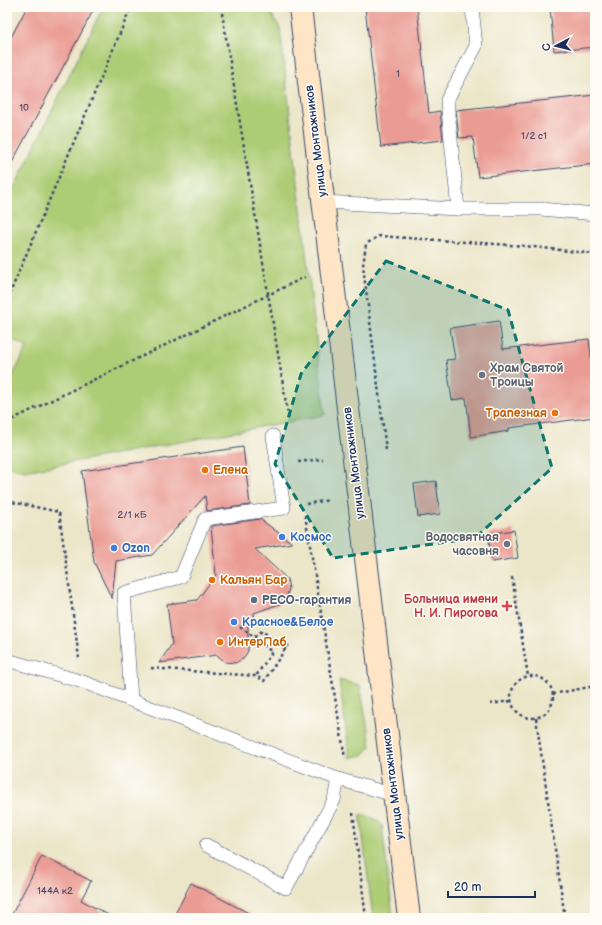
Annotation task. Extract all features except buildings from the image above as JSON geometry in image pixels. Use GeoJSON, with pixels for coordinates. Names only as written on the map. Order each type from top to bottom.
{"type":"FeatureCollection","features":[{"type":"Feature","properties":{"kind":"main road","name":"улица Монтажников"},"geometry":{"type":"LineString","coordinates":[[300,7],[330,271],[410,918]]}},
{"type":"Feature","properties":{"kind":"lane"},"geometry":{"type":"LineString","coordinates":[[458,209],[447,100],[476,46],[472,7]]}},
{"type":"Feature","properties":{"kind":"lane"},"geometry":{"type":"LineString","coordinates":[[323,202],[458,209],[541,209],[595,214]]}},
{"type":"Feature","properties":{"kind":"lane"},"geometry":{"type":"LineString","coordinates":[[131,700],[124,593],[181,577],[205,519],[284,508],[273,436]]}},
{"type":"Feature","properties":{"kind":"lane"},"geometry":{"type":"LineString","coordinates":[[7,660],[83,682],[338,779],[394,796]]}},
{"type":"Feature","properties":{"kind":"lane"},"geometry":{"type":"LineString","coordinates":[[206,845],[286,888],[334,800],[338,779]]}},
{"type":"Feature","properties":{"kind":"path"},"geometry":{"type":"LineString","coordinates":[[7,300],[131,7]]}},
{"type":"Feature","properties":{"kind":"path"},"geometry":{"type":"LineString","coordinates":[[386,450],[363,266],[366,244],[379,236],[525,246],[595,254]]}},
{"type":"Feature","properties":{"kind":"path"},"geometry":{"type":"LineString","coordinates":[[7,422],[312,274],[363,266]]}},
{"type":"Feature","properties":{"kind":"path"},"geometry":{"type":"LineString","coordinates":[[296,463],[323,459]]}},
{"type":"Feature","properties":{"kind":"path"},"geometry":{"type":"LineString","coordinates":[[303,505],[329,500]]}},
{"type":"Feature","properties":{"kind":"path"},"geometry":{"type":"LineString","coordinates":[[7,501],[59,512],[83,682]]}},
{"type":"Feature","properties":{"kind":"path"},"geometry":{"type":"LineString","coordinates":[[512,577],[528,676]]}},
{"type":"Feature","properties":{"kind":"path"},"geometry":{"type":"LineString","coordinates":[[240,627],[272,652],[256,676]]}},
{"type":"Feature","properties":{"kind":"path"},"geometry":{"type":"LineString","coordinates":[[254,637],[262,631],[286,649]]}},
{"type":"Feature","properties":{"kind":"path"},"geometry":{"type":"LineString","coordinates":[[128,667],[256,676],[264,681],[290,642]]}},
{"type":"Feature","properties":{"kind":"path"},"geometry":{"type":"LineString","coordinates":[[528,676],[539,677],[549,684],[553,694],[552,705],[546,714],[536,718],[528,718],[520,715],[514,709],[511,701],[515,685],[520,680],[528,676]]}},
{"type":"Feature","properties":{"kind":"path"},"geometry":{"type":"LineString","coordinates":[[553,694],[595,686]]}},
{"type":"Feature","properties":{"kind":"path"},"geometry":{"type":"LineString","coordinates":[[490,704],[511,701]]}},
{"type":"Feature","properties":{"kind":"path"},"geometry":{"type":"LineString","coordinates":[[536,718],[565,918]]}},
{"type":"Feature","properties":{"kind":"highlighted area"},"geometry":{"type":"Polygon","coordinates":[[[386,261],[508,310],[552,468],[475,538],[333,558],[275,464],[301,374],[386,261]]]}},
{"type":"Feature","properties":{"kind":"green space"},"geometry":{"type":"Polygon","coordinates":[[[103,7],[263,7],[269,10],[280,28],[325,415],[25,471],[7,467],[7,388],[27,347],[7,337],[7,202],[103,7]]]}},
{"type":"Feature","properties":{"kind":"green space"},"geometry":{"type":"Polygon","coordinates":[[[339,680],[360,685],[371,746],[363,755],[350,758],[339,680]]]}},
{"type":"Feature","properties":{"kind":"green space"},"geometry":{"type":"Polygon","coordinates":[[[360,814],[376,819],[382,825],[393,918],[373,918],[360,814]]]}},
{"type":"Feature","properties":{"kind":"place","name":"Храм Святой Троицы"},"geometry":{"type":"Point","coordinates":[482,375]}},
{"type":"Feature","properties":{"kind":"place","name":"Трапезная"},"geometry":{"type":"Point","coordinates":[555,413]}},
{"type":"Feature","properties":{"kind":"place","name":"Елена"},"geometry":{"type":"Point","coordinates":[205,470]}},
{"type":"Feature","properties":{"kind":"place","name":"Космос"},"geometry":{"type":"Point","coordinates":[282,537]}},
{"type":"Feature","properties":{"kind":"place","name":"Водосвятная часовня"},"geometry":{"type":"Point","coordinates":[507,544]}},
{"type":"Feature","properties":{"kind":"place","name":"Ozon"},"geometry":{"type":"Point","coordinates":[114,548]}},
{"type":"Feature","properties":{"kind":"place","name":"Кальян Бар"},"geometry":{"type":"Point","coordinates":[212,580]}},
{"type":"Feature","properties":{"kind":"place","name":"PECO-гарантия"},"geometry":{"type":"Point","coordinates":[254,600]}},
{"type":"Feature","properties":{"kind":"place","name":"Больница имени Н. И. Пирогова"},"geometry":{"type":"Point","coordinates":[507,606]}},
{"type":"Feature","properties":{"kind":"place","name":"Красное&Белое"},"geometry":{"type":"Point","coordinates":[234,622]}},
{"type":"Feature","properties":{"kind":"place","name":"ИнтерПаб"},"geometry":{"type":"Point","coordinates":[220,642]}}]}
